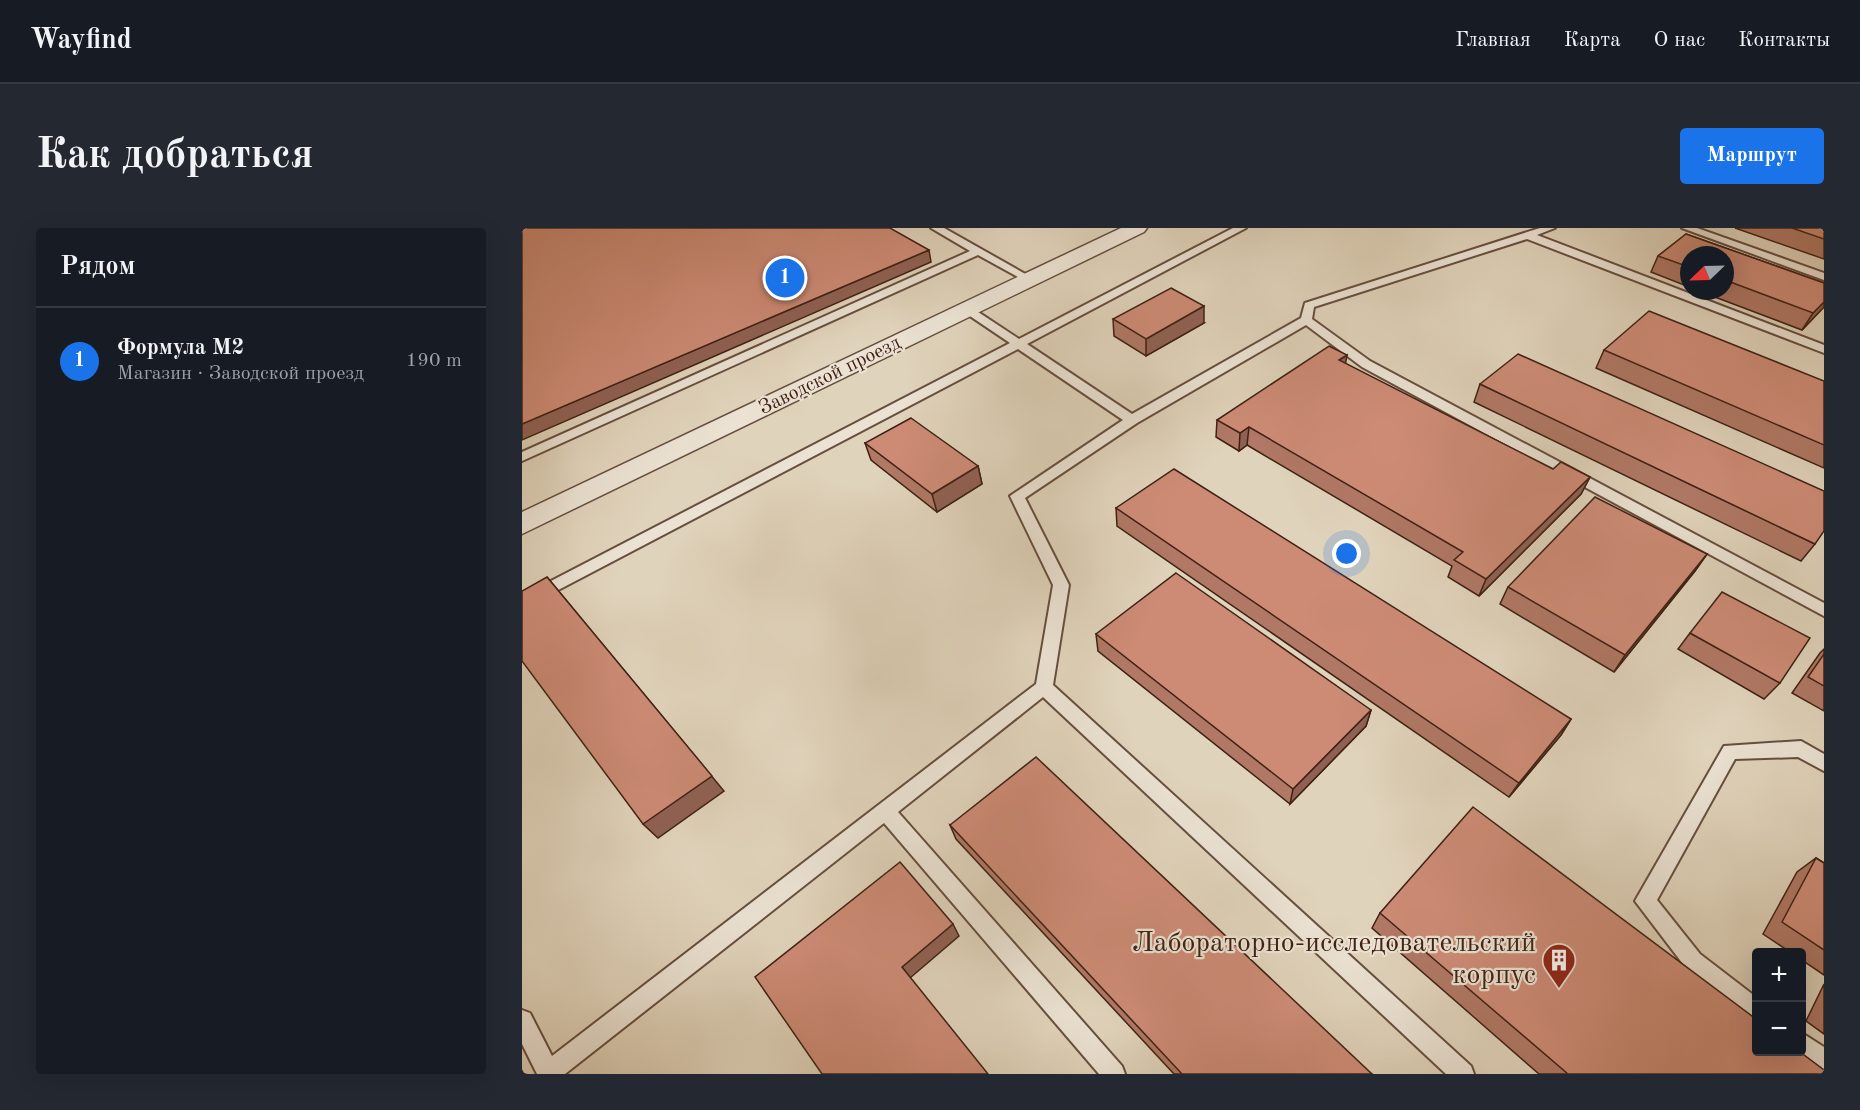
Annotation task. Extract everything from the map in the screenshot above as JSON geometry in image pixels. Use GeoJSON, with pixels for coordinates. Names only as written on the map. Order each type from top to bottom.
{"type":"FeatureCollection","features":[{"type":"Feature","properties":{"kind":"street","name":"Заводской проезд"},"geometry":{"type":"LineString","coordinates":[[522,524],[1137,228]]}},
{"type":"Feature","properties":{"kind":"lane"},"geometry":{"type":"LineString","coordinates":[[936,228],[1031,280]]}},
{"type":"Feature","properties":{"kind":"lane"},"geometry":{"type":"LineString","coordinates":[[522,603],[1022,344],[1240,228]]}},
{"type":"Feature","properties":{"kind":"lane"},"geometry":{"type":"LineString","coordinates":[[522,1021],[549,1074],[1044,687],[1061,585],[1017,495],[1132,420],[1306,321],[1309,305],[1550,228]]}},
{"type":"Feature","properties":{"kind":"lane"},"geometry":{"type":"LineString","coordinates":[[1687,228],[1824,277]]}},
{"type":"Feature","properties":{"kind":"lane"},"geometry":{"type":"LineString","coordinates":[[1529,236],[1824,350]]}},
{"type":"Feature","properties":{"kind":"lane"},"geometry":{"type":"LineString","coordinates":[[522,457],[978,251]]}},
{"type":"Feature","properties":{"kind":"lane"},"geometry":{"type":"LineString","coordinates":[[968,310],[1022,344],[1132,420]]}},
{"type":"Feature","properties":{"kind":"lane"},"geometry":{"type":"LineString","coordinates":[[1306,321],[1366,364],[1824,610]]}},
{"type":"Feature","properties":{"kind":"lane"},"geometry":{"type":"LineString","coordinates":[[1044,687],[1463,1074]]}},
{"type":"Feature","properties":{"kind":"lane"},"geometry":{"type":"LineString","coordinates":[[1752,1007],[1693,961],[1646,902],[1730,751],[1801,749],[1824,763]]}},
{"type":"Feature","properties":{"kind":"lane"},"geometry":{"type":"LineString","coordinates":[[886,812],[1114,1074]]}},
{"type":"Feature","properties":{"kind":"lane"},"geometry":{"type":"LineString","coordinates":[[1806,1047],[1824,1061]]}},
{"type":"Feature","properties":{"kind":"building"},"geometry":{"type":"Polygon","coordinates":[[[522,228],[890,228],[929,250],[522,424],[522,228]]]}},
{"type":"Feature","properties":{"kind":"building"},"geometry":{"type":"Polygon","coordinates":[[[1792,228],[1824,228],[1824,239],[1792,228]]]}},
{"type":"Feature","properties":{"kind":"building"},"geometry":{"type":"Polygon","coordinates":[[[1686,234],[1720,246],[1680,246],[1680,264],[1658,256],[1686,234]]]}},
{"type":"Feature","properties":{"kind":"building"},"geometry":{"type":"Polygon","coordinates":[[[1734,251],[1824,283],[1824,302],[1813,313],[1734,283],[1734,251]]]}},
{"type":"Feature","properties":{"kind":"building"},"geometry":{"type":"Polygon","coordinates":[[[1171,288],[1204,306],[1146,339],[1113,319],[1171,288]]]}},
{"type":"Feature","properties":{"kind":"building"},"geometry":{"type":"Polygon","coordinates":[[[1649,311],[1824,381],[1824,445],[1604,350],[1649,311]]]}},
{"type":"Feature","properties":{"kind":"building"},"geometry":{"type":"Polygon","coordinates":[[[1329,346],[1347,355],[1339,360],[1553,469],[1561,462],[1590,477],[1486,579],[1454,560],[1463,552],[1249,427],[1240,433],[1217,420],[1329,346]]]}},
{"type":"Feature","properties":{"kind":"building"},"geometry":{"type":"Polygon","coordinates":[[[1518,354],[1824,491],[1824,531],[1815,544],[1480,384],[1518,354]]]}},
{"type":"Feature","properties":{"kind":"building"},"geometry":{"type":"Polygon","coordinates":[[[911,418],[978,466],[932,494],[865,443],[911,418]]]}},
{"type":"Feature","properties":{"kind":"building"},"geometry":{"type":"Polygon","coordinates":[[[1174,469],[1571,719],[1519,783],[1116,508],[1174,469]]]}},
{"type":"Feature","properties":{"kind":"building"},"geometry":{"type":"Polygon","coordinates":[[[1595,497],[1707,554],[1625,655],[1508,587],[1595,497]]]}},
{"type":"Feature","properties":{"kind":"building"},"geometry":{"type":"Polygon","coordinates":[[[1176,573],[1371,710],[1293,789],[1096,634],[1176,573]]]}},
{"type":"Feature","properties":{"kind":"building"},"geometry":{"type":"Polygon","coordinates":[[[547,577],[712,776],[643,824],[522,661],[522,591],[547,577]]]}},
{"type":"Feature","properties":{"kind":"building"},"geometry":{"type":"Polygon","coordinates":[[[1722,592],[1810,638],[1780,683],[1690,633],[1722,592]]]}},
{"type":"Feature","properties":{"kind":"building"},"geometry":{"type":"Polygon","coordinates":[[[1824,654],[1824,686],[1808,677],[1824,654]]]}},
{"type":"Feature","properties":{"kind":"building"},"geometry":{"type":"Polygon","coordinates":[[[1036,757],[1372,1074],[1182,1074],[950,825],[1036,757]]]}},
{"type":"Feature","properties":{"kind":"building","name":"Лабораторно-исследовательский корпус"},"geometry":{"type":"Polygon","coordinates":[[[1473,807],[1752,1016],[1752,1056],[1805,1056],[1824,1070],[1824,1074],[1568,1074],[1380,913],[1473,807]]]}},
{"type":"Feature","properties":{"kind":"building"},"geometry":{"type":"Polygon","coordinates":[[[1816,858],[1824,863],[1824,950],[1782,922],[1816,858]]]}},
{"type":"Feature","properties":{"kind":"building"},"geometry":{"type":"Polygon","coordinates":[[[900,862],[953,924],[902,967],[988,1074],[822,1074],[755,977],[900,862]]]}},
{"type":"Feature","properties":{"kind":"place","name":"Формула М2"},"geometry":{"type":"Point","coordinates":[785,278]}},
{"type":"Feature","properties":{"kind":"place","name":"Лабораторно-исследовательский корпус"},"geometry":{"type":"Point","coordinates":[1559,989]}}]}
